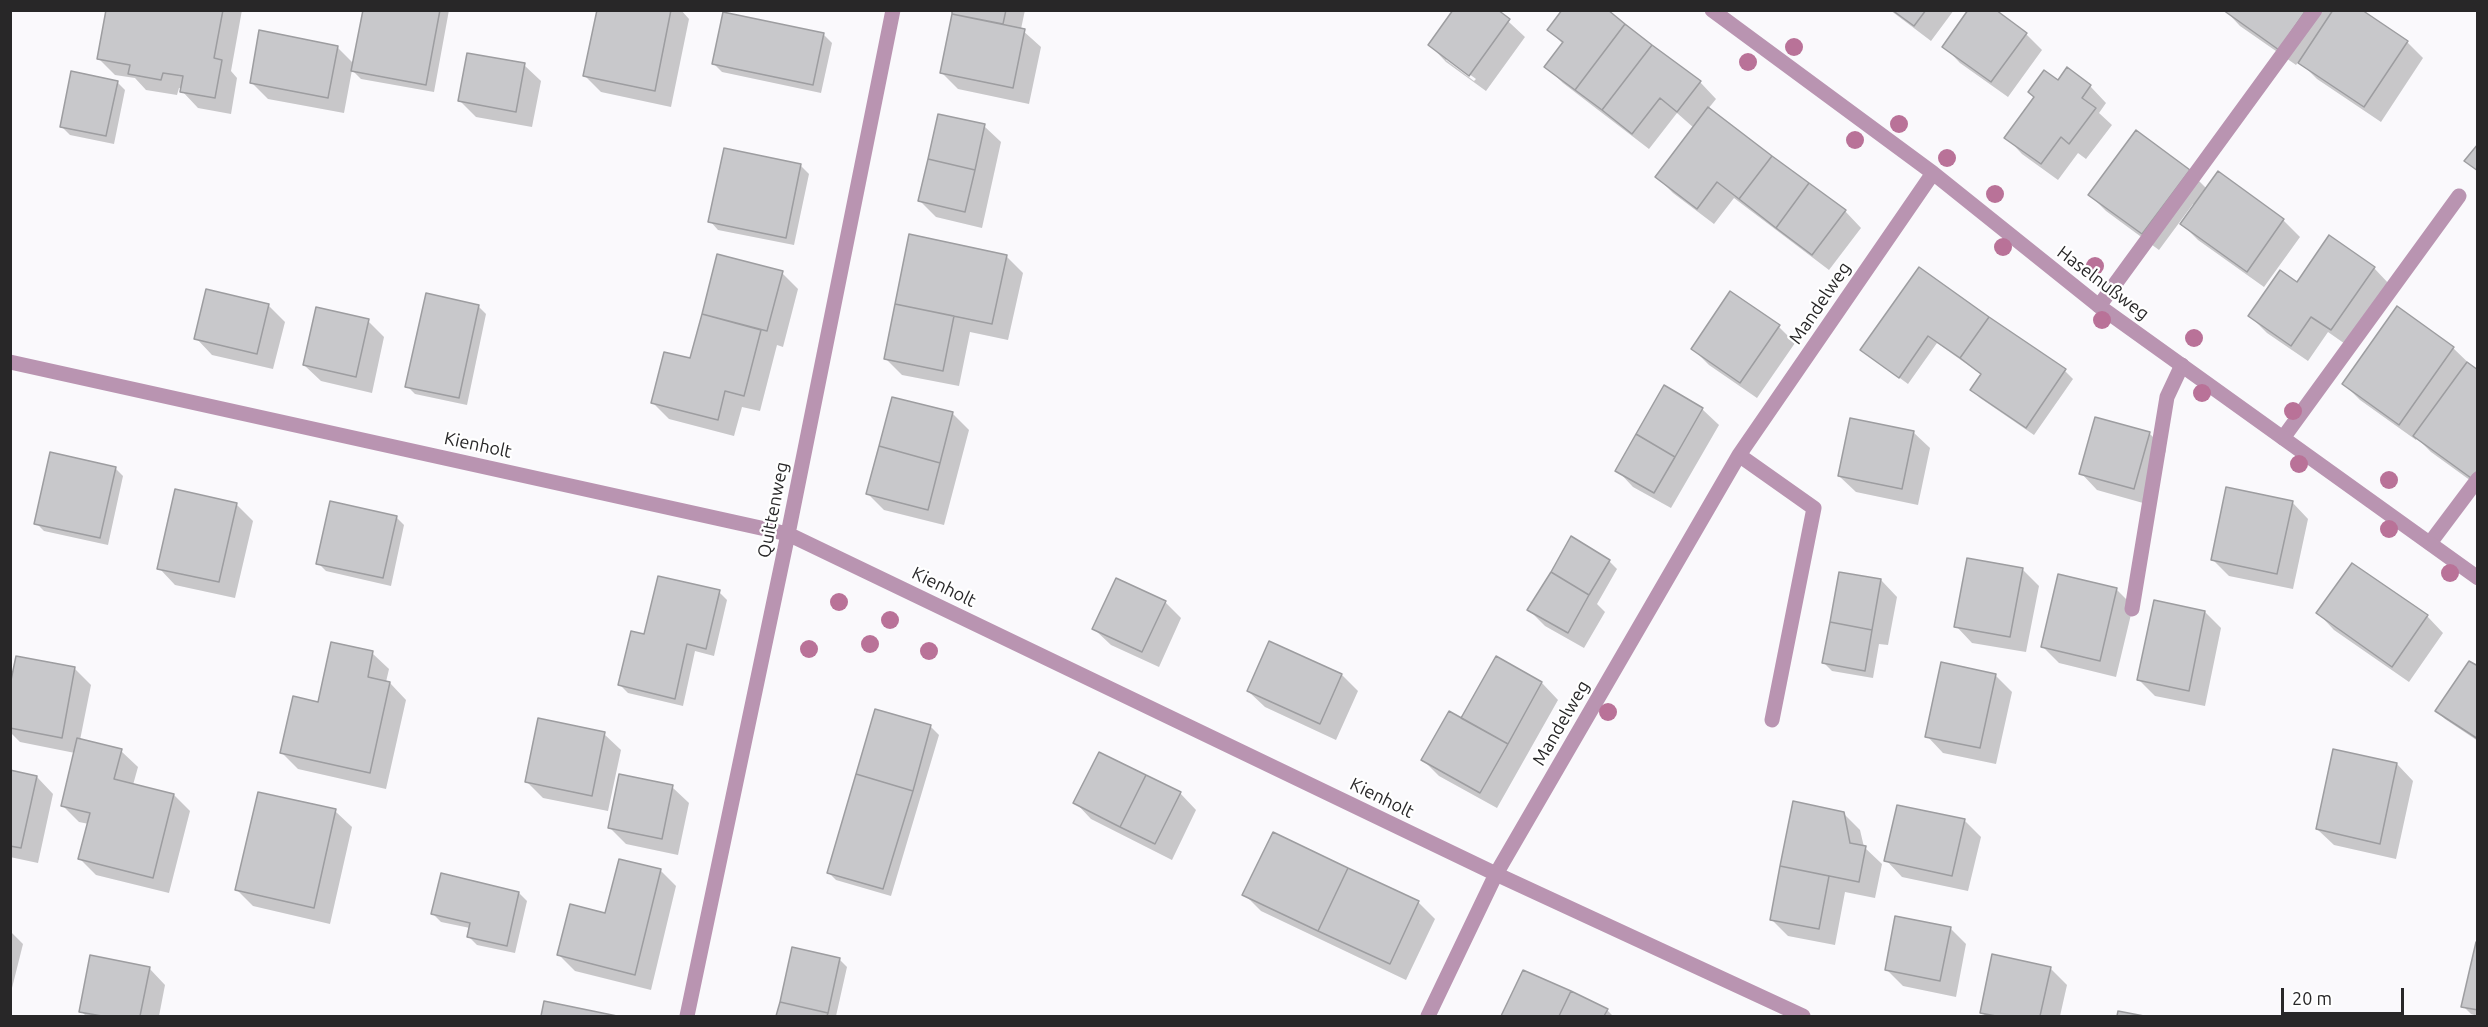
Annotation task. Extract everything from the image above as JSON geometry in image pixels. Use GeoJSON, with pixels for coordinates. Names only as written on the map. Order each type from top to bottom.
{"type":"FeatureCollection","features":[{"type":"Feature","properties":{"kind":"street","name":"Quittenweg"},"geometry":{"type":"LineString","coordinates":[[687,1017],[788,534],[893,10]]}},
{"type":"Feature","properties":{"kind":"street","name":"Haselnußweg"},"geometry":{"type":"LineString","coordinates":[[1712,10],[1933,173],[2099,306],[2478,578]]}},
{"type":"Feature","properties":{"kind":"street"},"geometry":{"type":"LineString","coordinates":[[2099,306],[2315,10]]}},
{"type":"Feature","properties":{"kind":"street","name":"Mandelweg"},"geometry":{"type":"LineString","coordinates":[[1428,1017],[1496,874],[1739,455],[1933,173]]}},
{"type":"Feature","properties":{"kind":"street"},"geometry":{"type":"LineString","coordinates":[[2283,438],[2459,196]]}},
{"type":"Feature","properties":{"kind":"street","name":"Kienholt"},"geometry":{"type":"LineString","coordinates":[[10,362],[788,534],[1496,874],[1803,1017]]}},
{"type":"Feature","properties":{"kind":"street"},"geometry":{"type":"LineString","coordinates":[[2132,609],[2167,397],[2182,365]]}},
{"type":"Feature","properties":{"kind":"street"},"geometry":{"type":"LineString","coordinates":[[1739,455],[1814,507],[1772,720]]}},
{"type":"Feature","properties":{"kind":"street"},"geometry":{"type":"LineString","coordinates":[[2430,543],[2478,479]]}},
{"type":"Feature","properties":{"kind":"building"},"geometry":{"type":"Polygon","coordinates":[[[106,10],[223,10],[214,58],[222,60],[215,98],[180,92],[183,76],[163,73],[161,80],[128,74],[130,65],[97,59],[106,10]]]}},
{"type":"Feature","properties":{"kind":"building"},"geometry":{"type":"Polygon","coordinates":[[[363,10],[440,10],[426,85],[351,71],[363,10]]]}},
{"type":"Feature","properties":{"kind":"building"},"geometry":{"type":"Polygon","coordinates":[[[597,10],[671,10],[655,91],[583,76],[597,10]]]}},
{"type":"Feature","properties":{"kind":"building"},"geometry":{"type":"Polygon","coordinates":[[[952,10],[1006,10],[1003,24],[952,14],[952,10]]]}},
{"type":"Feature","properties":{"kind":"building"},"geometry":{"type":"Polygon","coordinates":[[[1453,10],[1498,10],[1510,19],[1469,76],[1428,45],[1453,10]]]}},
{"type":"Feature","properties":{"kind":"building"},"geometry":{"type":"Polygon","coordinates":[[[1562,10],[1608,10],[1625,24],[1575,90],[1544,67],[1563,42],[1547,30],[1562,10]]]}},
{"type":"Feature","properties":{"kind":"building"},"geometry":{"type":"Polygon","coordinates":[[[1892,10],[1926,10],[1914,26],[1892,10]]]}},
{"type":"Feature","properties":{"kind":"building"},"geometry":{"type":"Polygon","coordinates":[[[1968,10],[1996,10],[2027,33],[1991,82],[1942,47],[1968,10]]]}},
{"type":"Feature","properties":{"kind":"building"},"geometry":{"type":"Polygon","coordinates":[[[2223,10],[2306,10],[2279,50],[2223,10]]]}},
{"type":"Feature","properties":{"kind":"building"},"geometry":{"type":"Polygon","coordinates":[[[2333,10],[2362,10],[2408,41],[2364,107],[2298,63],[2333,10]]]}},
{"type":"Feature","properties":{"kind":"building"},"geometry":{"type":"Polygon","coordinates":[[[723,12],[824,33],[813,85],[712,64],[723,12]]]}},
{"type":"Feature","properties":{"kind":"building"},"geometry":{"type":"Polygon","coordinates":[[[952,14],[1025,29],[1013,88],[940,73],[952,14]]]}},
{"type":"Feature","properties":{"kind":"building"},"geometry":{"type":"Polygon","coordinates":[[[1625,24],[1652,45],[1602,110],[1575,90],[1625,24]]]}},
{"type":"Feature","properties":{"kind":"building"},"geometry":{"type":"Polygon","coordinates":[[[259,30],[338,46],[328,98],[250,83],[259,30]]]}},
{"type":"Feature","properties":{"kind":"building"},"geometry":{"type":"Polygon","coordinates":[[[1652,45],[1701,81],[1677,112],[1660,98],[1632,134],[1602,110],[1652,45]]]}},
{"type":"Feature","properties":{"kind":"building"},"geometry":{"type":"Polygon","coordinates":[[[467,53],[525,63],[516,112],[458,101],[467,53]]]}},
{"type":"Feature","properties":{"kind":"building"},"geometry":{"type":"Polygon","coordinates":[[[2067,67],[2091,85],[2082,98],[2096,108],[2069,144],[2061,137],[2041,164],[2004,138],[2034,97],[2028,92],[2044,70],[2058,80],[2067,67]]]}},
{"type":"Feature","properties":{"kind":"building"},"geometry":{"type":"Polygon","coordinates":[[[71,71],[118,81],[106,136],[60,127],[71,71]]]}},
{"type":"Feature","properties":{"kind":"building"},"geometry":{"type":"Polygon","coordinates":[[[1708,107],[1772,156],[1739,199],[1717,182],[1697,209],[1655,177],[1708,107]]]}},
{"type":"Feature","properties":{"kind":"building"},"geometry":{"type":"Polygon","coordinates":[[[938,114],[985,124],[975,170],[928,159],[938,114]]]}},
{"type":"Feature","properties":{"kind":"building"},"geometry":{"type":"Polygon","coordinates":[[[2136,130],[2190,170],[2142,234],[2088,195],[2136,130]]]}},
{"type":"Feature","properties":{"kind":"building"},"geometry":{"type":"Polygon","coordinates":[[[2478,144],[2478,171],[2464,161],[2478,144]]]}},
{"type":"Feature","properties":{"kind":"building"},"geometry":{"type":"Polygon","coordinates":[[[724,148],[801,164],[786,238],[708,222],[724,148]]]}},
{"type":"Feature","properties":{"kind":"building"},"geometry":{"type":"Polygon","coordinates":[[[1772,156],[1809,183],[1776,228],[1739,199],[1772,156]]]}},
{"type":"Feature","properties":{"kind":"building"},"geometry":{"type":"Polygon","coordinates":[[[928,159],[975,170],[965,212],[918,201],[928,159]]]}},
{"type":"Feature","properties":{"kind":"building"},"geometry":{"type":"Polygon","coordinates":[[[2218,171],[2284,219],[2247,272],[2180,224],[2218,171]]]}},
{"type":"Feature","properties":{"kind":"building"},"geometry":{"type":"Polygon","coordinates":[[[1809,183],[1846,210],[1812,255],[1776,228],[1809,183]]]}},
{"type":"Feature","properties":{"kind":"building"},"geometry":{"type":"Polygon","coordinates":[[[909,234],[1007,255],[992,324],[895,304],[909,234]]]}},
{"type":"Feature","properties":{"kind":"building"},"geometry":{"type":"Polygon","coordinates":[[[2329,235],[2375,267],[2331,330],[2311,317],[2291,346],[2248,316],[2280,270],[2297,282],[2329,235]]]}},
{"type":"Feature","properties":{"kind":"building"},"geometry":{"type":"Polygon","coordinates":[[[717,254],[783,271],[767,331],[702,314],[717,254]]]}},
{"type":"Feature","properties":{"kind":"building"},"geometry":{"type":"Polygon","coordinates":[[[1919,267],[1989,317],[1960,358],[1928,336],[1899,378],[1860,350],[1919,267]]]}},
{"type":"Feature","properties":{"kind":"building"},"geometry":{"type":"Polygon","coordinates":[[[206,289],[269,304],[257,354],[194,339],[206,289]]]}},
{"type":"Feature","properties":{"kind":"building"},"geometry":{"type":"Polygon","coordinates":[[[1730,291],[1780,325],[1740,383],[1691,349],[1730,291]]]}},
{"type":"Feature","properties":{"kind":"building"},"geometry":{"type":"Polygon","coordinates":[[[426,293],[479,305],[459,398],[405,387],[426,293]]]}},
{"type":"Feature","properties":{"kind":"building"},"geometry":{"type":"Polygon","coordinates":[[[895,304],[954,316],[943,371],[884,359],[895,304]]]}},
{"type":"Feature","properties":{"kind":"building"},"geometry":{"type":"Polygon","coordinates":[[[2397,306],[2454,347],[2399,425],[2342,384],[2397,306]]]}},
{"type":"Feature","properties":{"kind":"building"},"geometry":{"type":"Polygon","coordinates":[[[316,307],[369,319],[356,377],[303,365],[316,307]]]}},
{"type":"Feature","properties":{"kind":"building"},"geometry":{"type":"Polygon","coordinates":[[[702,314],[761,330],[744,396],[725,391],[718,420],[651,403],[664,352],[690,358],[702,314]]]}},
{"type":"Feature","properties":{"kind":"building"},"geometry":{"type":"Polygon","coordinates":[[[1989,317],[2066,369],[2026,428],[1970,390],[1981,374],[1960,358],[1989,317]]]}},
{"type":"Feature","properties":{"kind":"building"},"geometry":{"type":"Polygon","coordinates":[[[2467,362],[2478,370],[2478,470],[2471,478],[2413,436],[2467,362]]]}},
{"type":"Feature","properties":{"kind":"building"},"geometry":{"type":"Polygon","coordinates":[[[1664,385],[1703,408],[1675,457],[1636,434],[1664,385]]]}},
{"type":"Feature","properties":{"kind":"building"},"geometry":{"type":"Polygon","coordinates":[[[892,397],[953,412],[940,463],[879,446],[892,397]]]}},
{"type":"Feature","properties":{"kind":"building"},"geometry":{"type":"Polygon","coordinates":[[[2095,417],[2150,432],[2134,489],[2079,474],[2095,417]]]}},
{"type":"Feature","properties":{"kind":"building"},"geometry":{"type":"Polygon","coordinates":[[[1850,418],[1914,431],[1902,489],[1838,476],[1850,418]]]}},
{"type":"Feature","properties":{"kind":"building"},"geometry":{"type":"Polygon","coordinates":[[[1636,434],[1675,457],[1654,493],[1615,471],[1636,434]]]}},
{"type":"Feature","properties":{"kind":"building"},"geometry":{"type":"Polygon","coordinates":[[[879,446],[940,463],[928,510],[866,494],[879,446]]]}},
{"type":"Feature","properties":{"kind":"building"},"geometry":{"type":"Polygon","coordinates":[[[50,452],[116,467],[100,538],[34,524],[50,452]]]}},
{"type":"Feature","properties":{"kind":"building"},"geometry":{"type":"Polygon","coordinates":[[[2226,487],[2293,501],[2277,574],[2211,560],[2226,487]]]}},
{"type":"Feature","properties":{"kind":"building"},"geometry":{"type":"Polygon","coordinates":[[[175,489],[237,503],[219,582],[157,569],[175,489]]]}},
{"type":"Feature","properties":{"kind":"building"},"geometry":{"type":"Polygon","coordinates":[[[330,501],[397,516],[383,578],[316,564],[330,501]]]}},
{"type":"Feature","properties":{"kind":"building"},"geometry":{"type":"Polygon","coordinates":[[[1571,536],[1610,560],[1589,595],[1551,572],[1571,536]]]}},
{"type":"Feature","properties":{"kind":"building"},"geometry":{"type":"Polygon","coordinates":[[[1967,558],[2023,568],[2010,637],[1954,627],[1967,558]]]}},
{"type":"Feature","properties":{"kind":"building"},"geometry":{"type":"Polygon","coordinates":[[[2352,563],[2428,615],[2392,667],[2316,613],[2352,563]]]}},
{"type":"Feature","properties":{"kind":"building"},"geometry":{"type":"Polygon","coordinates":[[[1551,572],[1589,595],[1568,633],[1527,610],[1551,572]]]}},
{"type":"Feature","properties":{"kind":"building"},"geometry":{"type":"Polygon","coordinates":[[[1839,572],[1881,579],[1872,630],[1830,622],[1839,572]]]}},
{"type":"Feature","properties":{"kind":"building"},"geometry":{"type":"Polygon","coordinates":[[[2058,574],[2117,588],[2100,661],[2041,647],[2058,574]]]}},
{"type":"Feature","properties":{"kind":"building"},"geometry":{"type":"Polygon","coordinates":[[[658,576],[720,590],[706,649],[687,644],[675,699],[618,685],[631,631],[644,634],[658,576]]]}},
{"type":"Feature","properties":{"kind":"building"},"geometry":{"type":"Polygon","coordinates":[[[1116,578],[1166,601],[1142,652],[1092,629],[1116,578]]]}},
{"type":"Feature","properties":{"kind":"building"},"geometry":{"type":"Polygon","coordinates":[[[2154,600],[2205,611],[2189,691],[2137,680],[2154,600]]]}},
{"type":"Feature","properties":{"kind":"building"},"geometry":{"type":"Polygon","coordinates":[[[1830,622],[1872,630],[1865,671],[1822,663],[1830,622]]]}},
{"type":"Feature","properties":{"kind":"building"},"geometry":{"type":"Polygon","coordinates":[[[1269,641],[1342,674],[1320,724],[1247,691],[1269,641]]]}},
{"type":"Feature","properties":{"kind":"building"},"geometry":{"type":"Polygon","coordinates":[[[331,642],[373,651],[368,677],[390,682],[370,773],[280,753],[293,696],[318,702],[331,642]]]}},
{"type":"Feature","properties":{"kind":"building"},"geometry":{"type":"Polygon","coordinates":[[[16,656],[75,667],[62,738],[10,728],[10,685],[16,656]]]}},
{"type":"Feature","properties":{"kind":"building"},"geometry":{"type":"Polygon","coordinates":[[[1496,656],[1542,682],[1508,744],[1461,718],[1496,656]]]}},
{"type":"Feature","properties":{"kind":"building"},"geometry":{"type":"Polygon","coordinates":[[[2469,661],[2478,666],[2478,739],[2435,711],[2469,661]]]}},
{"type":"Feature","properties":{"kind":"building"},"geometry":{"type":"Polygon","coordinates":[[[1941,662],[1996,674],[1980,748],[1925,737],[1941,662]]]}},
{"type":"Feature","properties":{"kind":"building"},"geometry":{"type":"Polygon","coordinates":[[[875,709],[931,725],[913,791],[856,774],[875,709]]]}},
{"type":"Feature","properties":{"kind":"building"},"geometry":{"type":"Polygon","coordinates":[[[1449,711],[1508,744],[1480,793],[1421,760],[1449,711]]]}},
{"type":"Feature","properties":{"kind":"building"},"geometry":{"type":"Polygon","coordinates":[[[538,718],[605,732],[592,796],[525,782],[538,718]]]}},
{"type":"Feature","properties":{"kind":"building"},"geometry":{"type":"Polygon","coordinates":[[[77,738],[122,749],[114,779],[174,794],[153,878],[78,859],[90,813],[61,806],[77,738]]]}},
{"type":"Feature","properties":{"kind":"building"},"geometry":{"type":"Polygon","coordinates":[[[2333,749],[2397,763],[2380,844],[2316,829],[2333,749]]]}},
{"type":"Feature","properties":{"kind":"building"},"geometry":{"type":"Polygon","coordinates":[[[1099,752],[1146,775],[1120,827],[1073,803],[1099,752]]]}},
{"type":"Feature","properties":{"kind":"building"},"geometry":{"type":"Polygon","coordinates":[[[10,770],[37,776],[21,848],[10,846],[10,770]]]}},
{"type":"Feature","properties":{"kind":"building"},"geometry":{"type":"Polygon","coordinates":[[[619,774],[673,785],[662,839],[608,828],[619,774]]]}},
{"type":"Feature","properties":{"kind":"building"},"geometry":{"type":"Polygon","coordinates":[[[856,774],[913,791],[883,889],[827,873],[856,774]]]}},
{"type":"Feature","properties":{"kind":"building"},"geometry":{"type":"Polygon","coordinates":[[[1146,775],[1181,792],[1155,844],[1120,827],[1146,775]]]}},
{"type":"Feature","properties":{"kind":"building"},"geometry":{"type":"Polygon","coordinates":[[[258,792],[336,809],[314,908],[235,890],[258,792]]]}},
{"type":"Feature","properties":{"kind":"building"},"geometry":{"type":"Polygon","coordinates":[[[1793,801],[1844,812],[1850,843],[1866,846],[1859,882],[1780,866],[1793,801]]]}},
{"type":"Feature","properties":{"kind":"building"},"geometry":{"type":"Polygon","coordinates":[[[1897,805],[1965,819],[1952,876],[1884,861],[1897,805]]]}},
{"type":"Feature","properties":{"kind":"building"},"geometry":{"type":"Polygon","coordinates":[[[1273,832],[1348,868],[1318,931],[1242,895],[1273,832]]]}},
{"type":"Feature","properties":{"kind":"building"},"geometry":{"type":"Polygon","coordinates":[[[619,859],[661,869],[635,975],[557,955],[570,904],[605,913],[619,859]]]}},
{"type":"Feature","properties":{"kind":"building"},"geometry":{"type":"Polygon","coordinates":[[[1780,866],[1829,876],[1819,929],[1770,920],[1780,866]]]}},
{"type":"Feature","properties":{"kind":"building"},"geometry":{"type":"Polygon","coordinates":[[[1348,868],[1419,901],[1390,964],[1318,931],[1348,868]]]}},
{"type":"Feature","properties":{"kind":"building"},"geometry":{"type":"Polygon","coordinates":[[[441,873],[519,892],[507,946],[467,937],[470,923],[431,914],[441,873]]]}},
{"type":"Feature","properties":{"kind":"building"},"geometry":{"type":"Polygon","coordinates":[[[1895,916],[1951,927],[1940,981],[1885,970],[1895,916]]]}},
{"type":"Feature","properties":{"kind":"building"},"geometry":{"type":"Polygon","coordinates":[[[2476,942],[2478,942],[2478,1010],[2461,1007],[2476,942]]]}},
{"type":"Feature","properties":{"kind":"building"},"geometry":{"type":"Polygon","coordinates":[[[792,947],[840,958],[828,1013],[780,1002],[792,947]]]}},
{"type":"Feature","properties":{"kind":"building"},"geometry":{"type":"Polygon","coordinates":[[[1992,954],[2051,967],[2040,1016],[1996,1016],[1980,1013],[1992,954]]]}},
{"type":"Feature","properties":{"kind":"building"},"geometry":{"type":"Polygon","coordinates":[[[90,955],[150,967],[140,1016],[102,1016],[79,1012],[90,955]]]}},
{"type":"Feature","properties":{"kind":"building"},"geometry":{"type":"Polygon","coordinates":[[[1523,970],[1571,991],[1559,1016],[1501,1016],[1523,970]]]}},
{"type":"Feature","properties":{"kind":"building"},"geometry":{"type":"Polygon","coordinates":[[[1571,991],[1608,1009],[1604,1016],[1559,1016],[1571,991]]]}},
{"type":"Feature","properties":{"kind":"building"},"geometry":{"type":"Polygon","coordinates":[[[544,1001],[617,1016],[541,1016],[544,1001]]]}},
{"type":"Feature","properties":{"kind":"building"},"geometry":{"type":"Polygon","coordinates":[[[780,1002],[828,1013],[827,1016],[776,1016],[780,1002]]]}},
{"type":"Feature","properties":{"kind":"building"},"geometry":{"type":"Polygon","coordinates":[[[2118,1011],[2144,1016],[2117,1016],[2118,1011]]]}}]}
